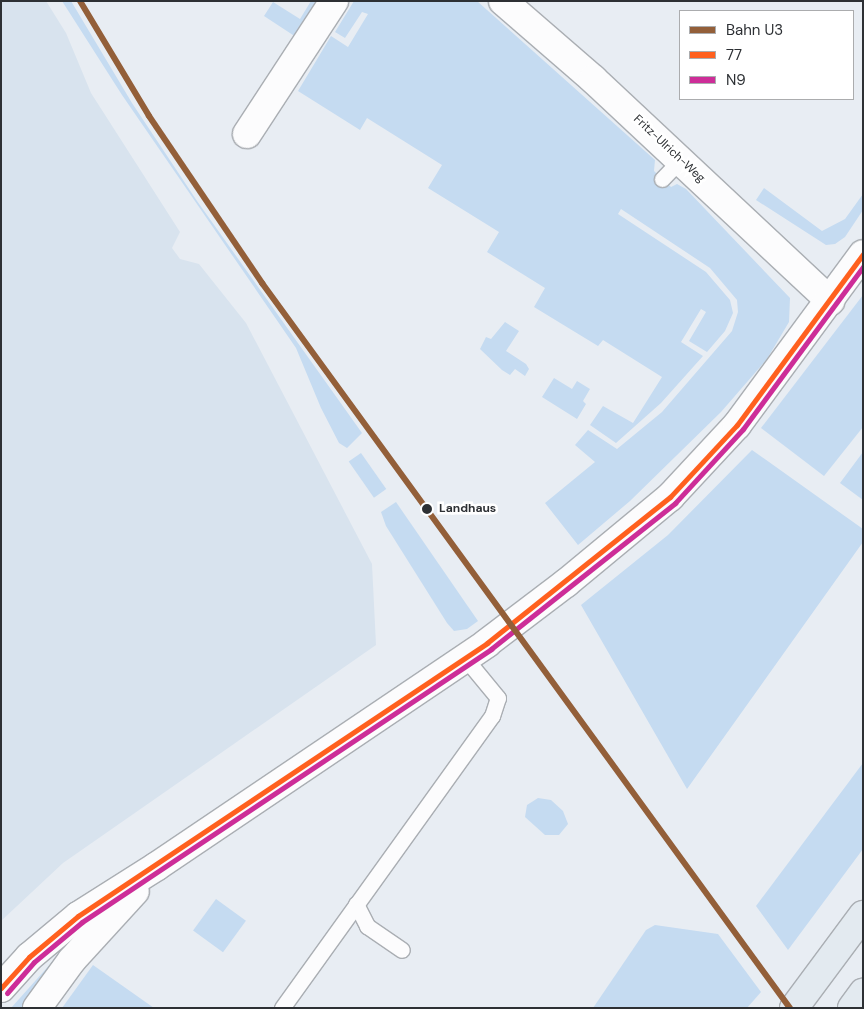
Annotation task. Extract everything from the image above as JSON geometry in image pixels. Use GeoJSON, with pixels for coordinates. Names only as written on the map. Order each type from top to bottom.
{"type":"FeatureCollection","features":[{"type":"Feature","properties":{"kind":"highway"},"geometry":{"type":"LineString","coordinates":[[794,1008],[863,916]]}},
{"type":"Feature","properties":{"kind":"highway"},"geometry":{"type":"LineString","coordinates":[[852,1008],[863,993]]}},
{"type":"Feature","properties":{"kind":"street"},"geometry":{"type":"LineString","coordinates":[[247,134],[334,1]]}},
{"type":"Feature","properties":{"kind":"street","name":"Fritz-Ulrich-Weg"},"geometry":{"type":"LineString","coordinates":[[504,1],[681,159],[830,301]]}},
{"type":"Feature","properties":{"kind":"street"},"geometry":{"type":"LineString","coordinates":[[1,988],[29,957],[78,916],[158,866],[465,658],[566,583],[670,497],[737,425],[863,254]]}},
{"type":"Feature","properties":{"kind":"street"},"geometry":{"type":"LineString","coordinates":[[37,1008],[72,960],[158,866]]}},
{"type":"Feature","properties":{"kind":"lane"},"geometry":{"type":"LineString","coordinates":[[662,179],[681,159]]}},
{"type":"Feature","properties":{"kind":"lane"},"geometry":{"type":"LineString","coordinates":[[282,1008],[492,716],[498,698],[465,658]]}},
{"type":"Feature","properties":{"kind":"lane"},"geometry":{"type":"LineString","coordinates":[[356,904],[367,926],[402,950]]}},
{"type":"Feature","properties":{"kind":"shaded area"},"geometry":{"type":"Polygon","coordinates":[[[1,1],[46,1],[66,33],[91,93],[180,232],[172,248],[180,259],[199,264],[246,323],[372,564],[376,645],[63,863],[1,921],[1,1]]]}},
{"type":"Feature","properties":{"kind":"shaded area"},"geometry":{"type":"Polygon","coordinates":[[[62,1],[71,1],[132,103],[197,201],[362,433],[347,448],[339,443],[321,408],[296,348],[122,95],[62,1]]]}},
{"type":"Feature","properties":{"kind":"shaded area"},"geometry":{"type":"Polygon","coordinates":[[[311,1],[319,1],[296,37],[264,16],[273,2],[300,19],[311,1]]]}},
{"type":"Feature","properties":{"kind":"shaded area"},"geometry":{"type":"Polygon","coordinates":[[[354,1],[477,1],[655,160],[654,171],[671,187],[677,184],[686,189],[790,298],[789,322],[767,359],[721,412],[630,501],[578,545],[545,503],[595,462],[575,445],[588,430],[617,449],[662,412],[732,331],[738,312],[737,300],[710,268],[621,209],[618,214],[706,272],[730,300],[733,313],[725,331],[707,352],[689,341],[706,312],[701,309],[681,342],[703,356],[661,403],[616,443],[590,425],[603,406],[633,423],[662,377],[603,340],[598,346],[534,307],[545,288],[487,252],[499,232],[428,188],[442,165],[367,118],[360,130],[298,91],[331,36],[348,47],[368,14],[362,12],[345,38],[335,32],[354,1]]]}},
{"type":"Feature","properties":{"kind":"shaded area"},"geometry":{"type":"Polygon","coordinates":[[[764,188],[822,231],[845,219],[863,194],[863,210],[845,237],[835,244],[826,245],[756,200],[764,188]]]}},
{"type":"Feature","properties":{"kind":"shaded area"},"geometry":{"type":"Polygon","coordinates":[[[863,295],[863,427],[824,476],[761,428],[863,295]]]}},
{"type":"Feature","properties":{"kind":"shaded area"},"geometry":{"type":"Polygon","coordinates":[[[505,322],[519,331],[506,351],[526,364],[529,369],[525,376],[515,369],[510,375],[480,349],[486,337],[491,339],[505,322]]]}},
{"type":"Feature","properties":{"kind":"shaded area"},"geometry":{"type":"Polygon","coordinates":[[[554,378],[572,389],[577,381],[590,389],[583,401],[586,404],[577,419],[542,397],[554,378]]]}},
{"type":"Feature","properties":{"kind":"shaded area"},"geometry":{"type":"Polygon","coordinates":[[[752,450],[863,529],[863,542],[687,789],[581,605],[668,535],[752,450]]]}},
{"type":"Feature","properties":{"kind":"shaded area"},"geometry":{"type":"Polygon","coordinates":[[[863,452],[863,500],[840,483],[863,452]]]}},
{"type":"Feature","properties":{"kind":"shaded area"},"geometry":{"type":"Polygon","coordinates":[[[361,453],[386,489],[374,498],[349,462],[361,453]]]}},
{"type":"Feature","properties":{"kind":"shaded area"},"geometry":{"type":"Polygon","coordinates":[[[396,502],[478,621],[467,629],[454,631],[447,623],[386,526],[381,512],[396,502]]]}},
{"type":"Feature","properties":{"kind":"shaded area"},"geometry":{"type":"Polygon","coordinates":[[[863,763],[863,849],[788,950],[756,906],[863,763]]]}},
{"type":"Feature","properties":{"kind":"shaded area"},"geometry":{"type":"Polygon","coordinates":[[[538,798],[551,800],[563,811],[568,824],[559,835],[545,835],[525,817],[527,805],[538,798]]]}},
{"type":"Feature","properties":{"kind":"shaded area"},"geometry":{"type":"Polygon","coordinates":[[[216,899],[246,921],[223,952],[193,931],[216,899]]]}},
{"type":"Feature","properties":{"kind":"shaded area"},"geometry":{"type":"Polygon","coordinates":[[[97,919],[27,1008],[11,1008],[53,961],[97,919]]]}},
{"type":"Feature","properties":{"kind":"shaded area"},"geometry":{"type":"Polygon","coordinates":[[[655,925],[718,934],[761,992],[747,1008],[593,1008],[646,930],[655,925]]]}},
{"type":"Feature","properties":{"kind":"shaded area"},"geometry":{"type":"Polygon","coordinates":[[[93,965],[154,1008],[62,1008],[93,965]]]}},
{"type":"Feature","properties":{"kind":"rail line","name":"U3"},"geometry":{"type":"LineString","coordinates":[[80,1],[149,116],[262,283],[790,1008]]}},
{"type":"Feature","properties":{"kind":"transit line","name":"77"},"geometry":{"type":"LineString","coordinates":[[1,988],[29,957],[78,916],[487,643],[670,497],[737,425],[863,254]]}},
{"type":"Feature","properties":{"kind":"transit line","name":"N9"},"geometry":{"type":"LineString","coordinates":[[7,993],[34,962],[82,922],[491,649],[675,503],[743,429],[863,267]]}},
{"type":"Feature","properties":{"kind":"place","name":"Landhaus"},"geometry":{"type":"Point","coordinates":[427,509]}}]}
